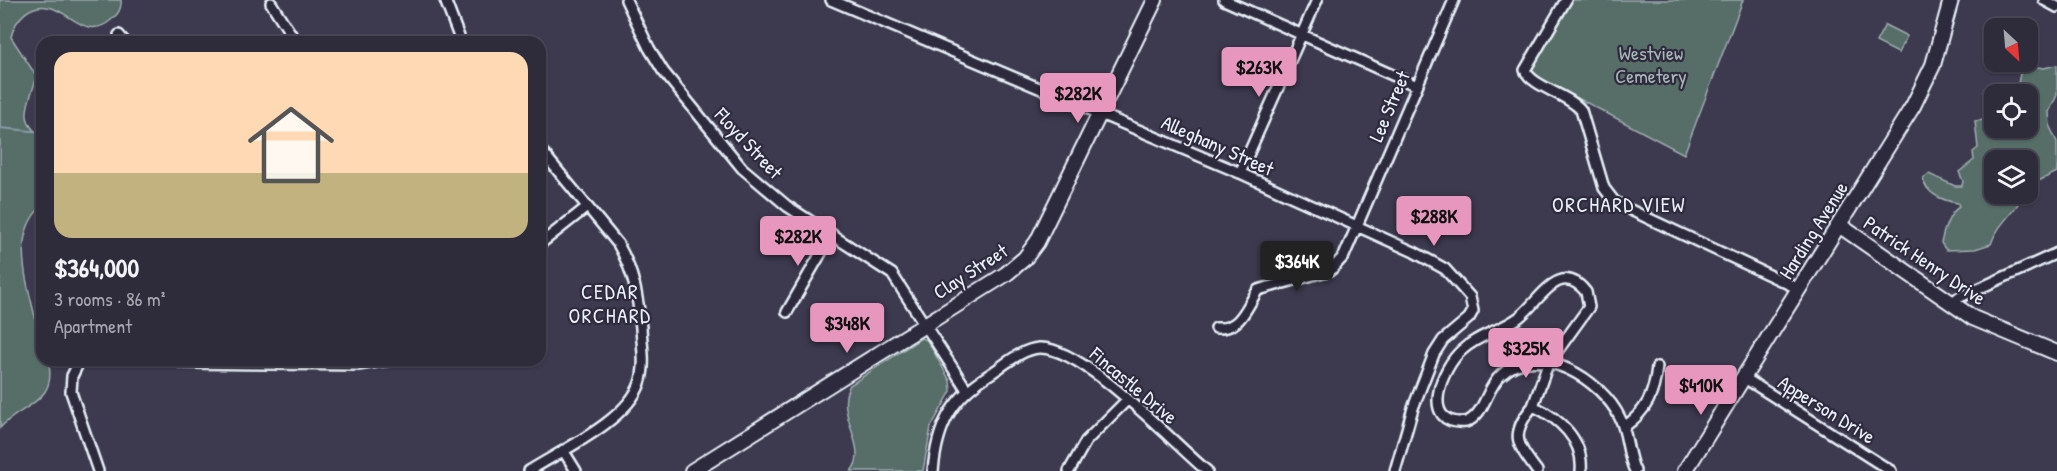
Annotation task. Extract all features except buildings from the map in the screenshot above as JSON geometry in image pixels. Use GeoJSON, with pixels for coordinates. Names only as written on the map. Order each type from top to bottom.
{"type":"FeatureCollection","features":[{"type":"Feature","properties":{"kind":"main road","name":"Clay Street"},"geometry":{"type":"LineString","coordinates":[[692,471],[1006,274],[1020,262],[1037,242],[1155,0]]}},
{"type":"Feature","properties":{"kind":"main road","name":"Harding Avenue"},"geometry":{"type":"LineString","coordinates":[[1685,471],[1924,86],[1943,35],[1951,0]]}},
{"type":"Feature","properties":{"kind":"main road","name":"Patrick Henry Drive"},"geometry":{"type":"LineString","coordinates":[[1839,225],[1973,318],[2057,353]]}},
{"type":"Feature","properties":{"kind":"street"},"geometry":{"type":"LineString","coordinates":[[445,0],[459,36]]}},
{"type":"Feature","properties":{"kind":"street","name":"Floyd Street"},"geometry":{"type":"LineString","coordinates":[[626,0],[663,71],[742,168],[787,206],[892,274],[967,390]]}},
{"type":"Feature","properties":{"kind":"street","name":"Alleghany Street"},"geometry":{"type":"LineString","coordinates":[[831,0],[1240,173],[1438,265],[1463,287],[1473,305],[1471,315],[1449,333],[1434,354],[1413,408],[1395,471]]}},
{"type":"Feature","properties":{"kind":"street"},"geometry":{"type":"LineString","coordinates":[[1224,0],[1417,86]]}},
{"type":"Feature","properties":{"kind":"street"},"geometry":{"type":"LineString","coordinates":[[1240,173],[1317,0]]}},
{"type":"Feature","properties":{"kind":"street","name":"Lee Street"},"geometry":{"type":"LineString","coordinates":[[1216,328],[1226,329],[1236,325],[1258,290],[1331,270],[1351,244],[1454,0]]}},
{"type":"Feature","properties":{"kind":"street"},"geometry":{"type":"LineString","coordinates":[[1566,0],[1525,70],[1531,79],[1571,100],[1581,110],[1604,188],[1614,201],[1799,289]]}},
{"type":"Feature","properties":{"kind":"street"},"geometry":{"type":"LineString","coordinates":[[2044,0],[2057,7]]}},
{"type":"Feature","properties":{"kind":"street"},"geometry":{"type":"LineString","coordinates":[[271,3],[292,36]]}},
{"type":"Feature","properties":{"kind":"street"},"geometry":{"type":"LineString","coordinates":[[529,471],[613,418],[635,394],[642,371],[638,293],[633,273],[618,244],[546,156]]}},
{"type":"Feature","properties":{"kind":"street"},"geometry":{"type":"LineString","coordinates":[[546,239],[587,207]]}},
{"type":"Feature","properties":{"kind":"street"},"geometry":{"type":"LineString","coordinates":[[787,312],[832,234]]}},
{"type":"Feature","properties":{"kind":"street"},"geometry":{"type":"LineString","coordinates":[[1951,304],[1956,299],[2057,253]]}},
{"type":"Feature","properties":{"kind":"street"},"geometry":{"type":"LineString","coordinates":[[1537,471],[1517,439],[1520,424],[1533,406],[1548,364],[1589,306],[1586,292],[1569,279],[1553,283],[1519,318],[1481,336],[1459,352],[1444,375],[1437,395],[1438,405],[1451,420],[1461,423],[1470,421],[1477,415],[1496,380],[1505,372],[1527,364],[1548,364],[1580,375],[1598,388],[1613,405],[1624,427],[1635,471]]}},
{"type":"Feature","properties":{"kind":"street","name":"Fincastle Drive"},"geometry":{"type":"LineString","coordinates":[[933,471],[945,422],[952,407],[967,390],[1024,353],[1043,348],[1066,356],[1091,369],[1207,471]]}},
{"type":"Feature","properties":{"kind":"street"},"geometry":{"type":"LineString","coordinates":[[77,366],[72,376],[71,392],[99,471]]}},
{"type":"Feature","properties":{"kind":"street"},"geometry":{"type":"LineString","coordinates":[[1624,427],[1640,415],[1650,401],[1657,367]]}},
{"type":"Feature","properties":{"kind":"street","name":"Apperson Drive"},"geometry":{"type":"LineString","coordinates":[[1743,377],[1891,471]]}},
{"type":"Feature","properties":{"kind":"street"},"geometry":{"type":"LineString","coordinates":[[1069,471],[1086,441],[1127,400]]}},
{"type":"Feature","properties":{"kind":"street"},"geometry":{"type":"LineString","coordinates":[[1533,406],[1568,430],[1580,455],[1581,471]]}},
{"type":"Feature","properties":{"kind":"street"},"geometry":{"type":"LineString","coordinates":[[563,450],[576,471]]}},
{"type":"Feature","properties":{"kind":"green space"},"geometry":{"type":"Polygon","coordinates":[[[0,0],[121,0],[119,11],[113,18],[103,26],[95,28],[81,24],[52,8],[44,6],[31,9],[20,18],[11,37],[36,75],[27,117],[29,124],[36,132],[36,214],[30,222],[24,239],[24,259],[36,323],[36,366],[49,366],[50,374],[43,394],[0,428],[0,0]]]}},
{"type":"Feature","properties":{"kind":"green space","name":"Westview Cemetery"},"geometry":{"type":"Polygon","coordinates":[[[1572,0],[1743,0],[1684,154],[1534,75],[1532,65],[1572,0]]]}},
{"type":"Feature","properties":{"kind":"green space"},"geometry":{"type":"Polygon","coordinates":[[[1885,25],[1907,36],[1898,53],[1876,42],[1885,25]]]}},
{"type":"Feature","properties":{"kind":"green space"},"geometry":{"type":"Polygon","coordinates":[[[2057,65],[2057,95],[2049,112],[2050,127],[2057,142],[2057,172],[2038,181],[2038,150],[1984,150],[1984,204],[2018,204],[1998,230],[1991,244],[1975,249],[1946,250],[1941,243],[1942,239],[1949,218],[1959,207],[1958,203],[1931,192],[1923,178],[1929,174],[1955,186],[1962,186],[1963,181],[1959,172],[1974,160],[1973,152],[1978,148],[1975,121],[1984,120],[1984,138],[2038,138],[2038,84],[2018,84],[2020,72],[2038,72],[2038,67],[2057,65]]]}},
{"type":"Feature","properties":{"kind":"green space"},"geometry":{"type":"Polygon","coordinates":[[[921,338],[927,340],[950,381],[951,391],[931,427],[923,471],[851,471],[856,462],[857,452],[846,407],[846,396],[850,385],[921,338]]]}},
{"type":"Feature","properties":{"kind":"waterway"},"geometry":{"type":"LineString","coordinates":[[0,128],[36,131]]}},
{"type":"Feature","properties":{"kind":"district","name":"ORCHARD VIEW"},"geometry":{"type":"Point","coordinates":[1619,204]}},
{"type":"Feature","properties":{"kind":"district","name":"CEDAR ORCHARD"},"geometry":{"type":"Point","coordinates":[610,303]}}]}
